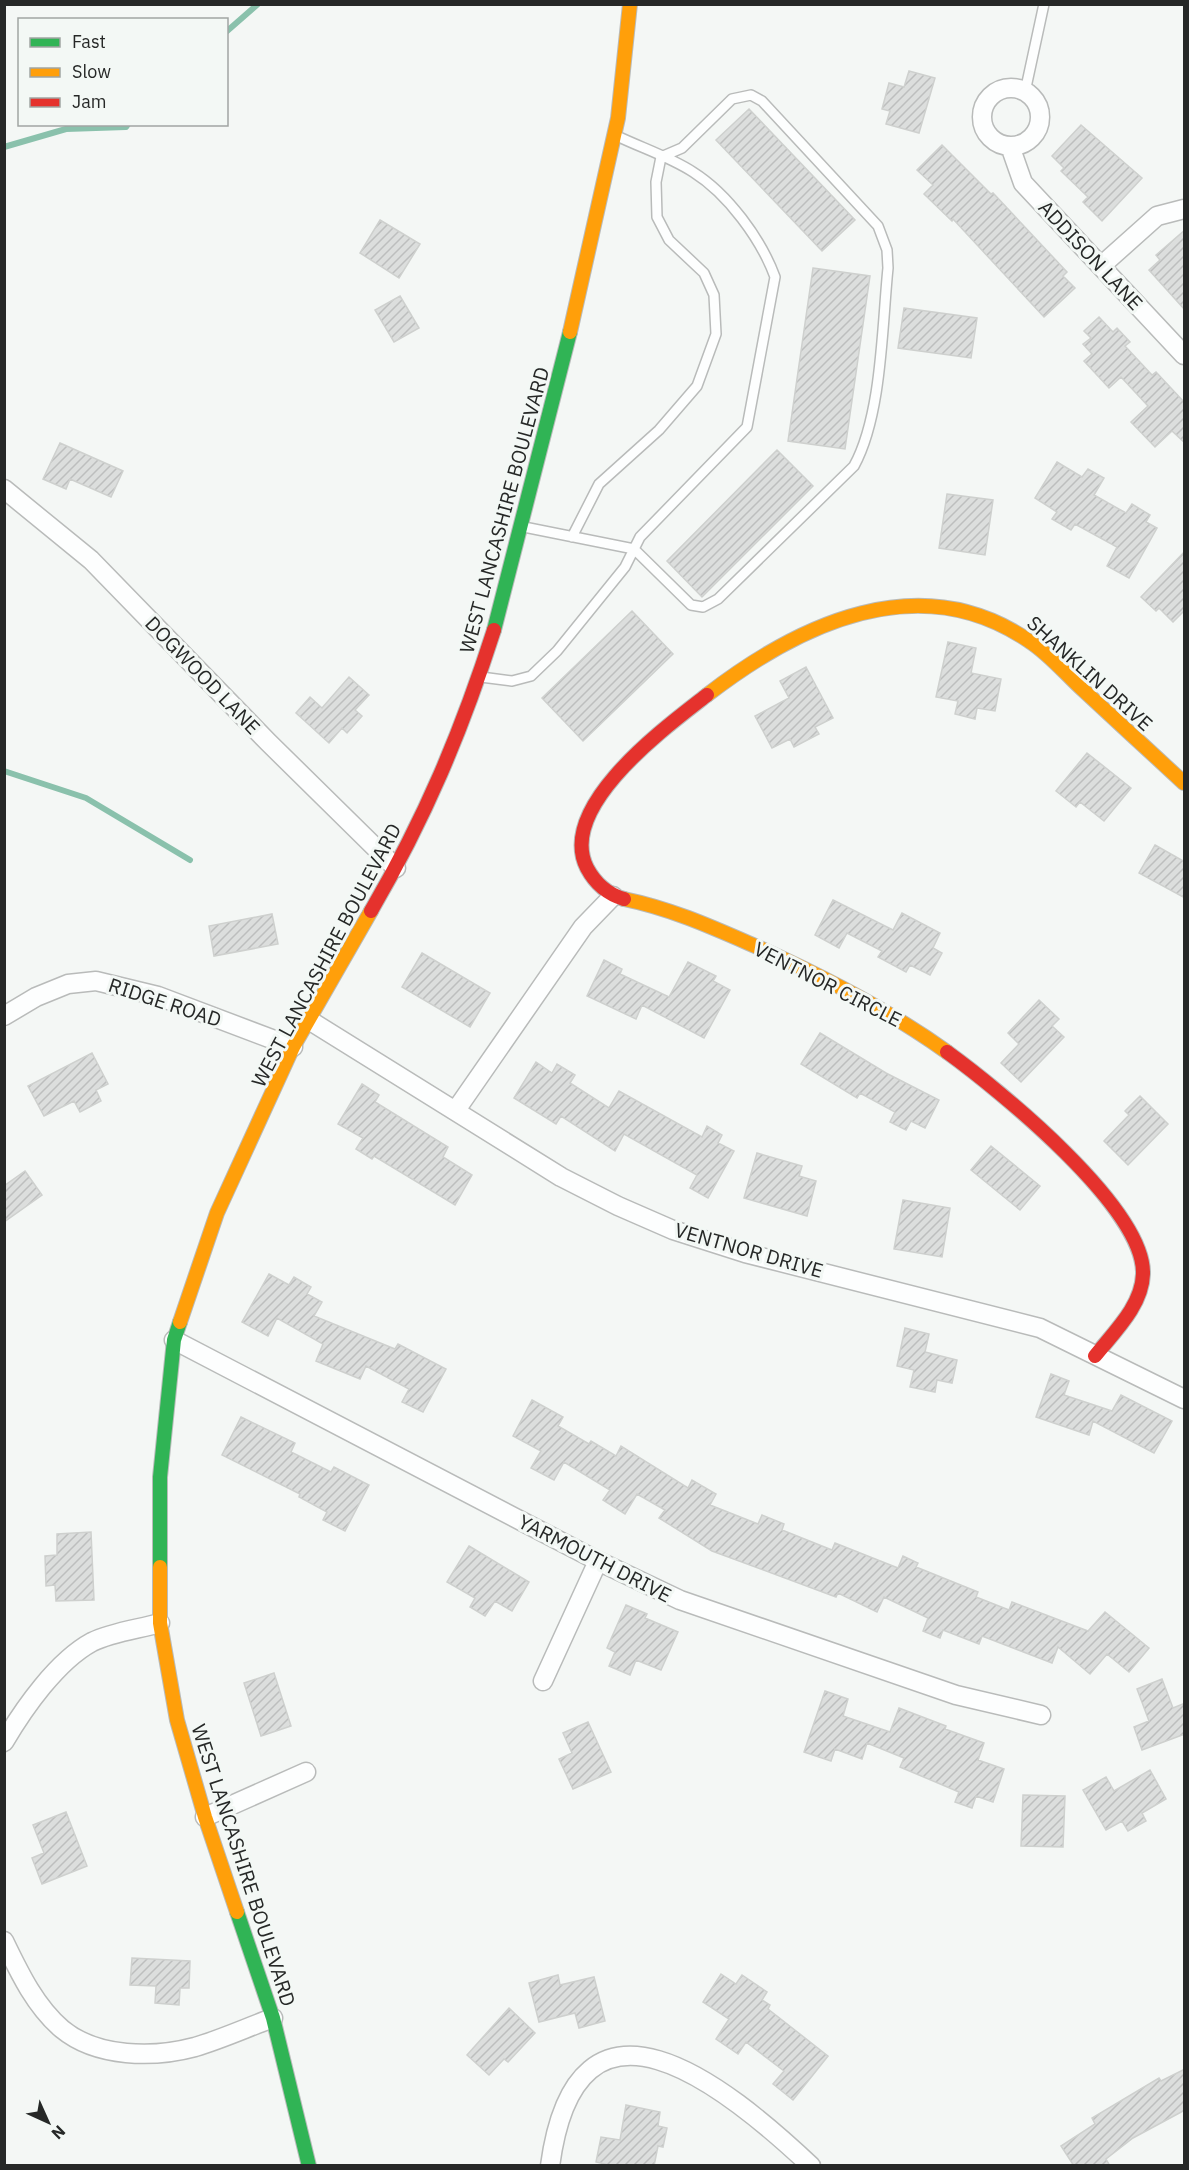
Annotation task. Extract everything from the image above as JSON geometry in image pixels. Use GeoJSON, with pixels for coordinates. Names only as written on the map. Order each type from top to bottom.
{"type":"FeatureCollection","features":[{"type":"Feature","properties":{"kind":"main road","name":"WEST LANCASHIRE BOULEVARD"},"geometry":{"type":"LineString","coordinates":[[309,2166],[273,2018],[205,1817],[177,1720],[160,1623],[160,1477],[174,1340],[217,1213],[293,1047],[396,868],[457,740],[479,677],[561,372],[614,135],[630,4]]}},
{"type":"Feature","properties":{"kind":"main road","name":"SHANKLIN DRIVE"},"geometry":{"type":"LineString","coordinates":[[613,896],[595,881],[583,860],[579,844],[583,824],[613,778],[697,703],[765,654],[823,626],[884,608],[932,606],[985,615],[1008,627],[1031,642],[1185,783]]}},
{"type":"Feature","properties":{"kind":"main road","name":"VENTNOR CIRCLE"},"geometry":{"type":"LineString","coordinates":[[613,896],[656,904],[846,988],[947,1050],[1034,1124],[1083,1172],[1133,1238],[1140,1254],[1143,1274],[1140,1290],[1133,1305],[1095,1356]]}},
{"type":"Feature","properties":{"kind":"street"},"geometry":{"type":"LineString","coordinates":[[1016,89],[1025,92],[1037,106],[1038,125],[1028,140],[1010,146],[992,140],[986,133],[982,114],[990,98],[998,92],[1016,89]]}},
{"type":"Feature","properties":{"kind":"street","name":"ADDISON LANE"},"geometry":{"type":"LineString","coordinates":[[1010,146],[1023,183],[1185,356]]}},
{"type":"Feature","properties":{"kind":"street"},"geometry":{"type":"LineString","coordinates":[[1101,266],[1157,216],[1185,208]]}},
{"type":"Feature","properties":{"kind":"street","name":"DOGWOOD LANE"},"geometry":{"type":"LineString","coordinates":[[4,489],[91,560],[268,742],[396,868]]}},
{"type":"Feature","properties":{"kind":"street"},"geometry":{"type":"LineString","coordinates":[[456,1110],[583,927],[613,896]]}},
{"type":"Feature","properties":{"kind":"street","name":"RIDGE ROAD"},"geometry":{"type":"LineString","coordinates":[[4,1016],[36,997],[68,984],[96,981],[158,996],[293,1047]]}},
{"type":"Feature","properties":{"kind":"street","name":"VENTNOR DRIVE"},"geometry":{"type":"LineString","coordinates":[[309,1020],[561,1176],[618,1206],[673,1230],[745,1253],[1040,1328],[1185,1399]]}},
{"type":"Feature","properties":{"kind":"street","name":"YARMOUTH DRIVE"},"geometry":{"type":"LineString","coordinates":[[174,1340],[598,1561],[680,1600],[956,1695],[1041,1715]]}},
{"type":"Feature","properties":{"kind":"street"},"geometry":{"type":"LineString","coordinates":[[543,1681],[598,1561]]}},
{"type":"Feature","properties":{"kind":"street"},"geometry":{"type":"LineString","coordinates":[[4,1742],[32,1699],[60,1667],[93,1641],[160,1623]]}},
{"type":"Feature","properties":{"kind":"street"},"geometry":{"type":"LineString","coordinates":[[205,1817],[306,1772]]}},
{"type":"Feature","properties":{"kind":"street"},"geometry":{"type":"LineString","coordinates":[[4,1941],[28,1989],[63,2030],[89,2043],[116,2052],[157,2054],[195,2047],[273,2018]]}},
{"type":"Feature","properties":{"kind":"street"},"geometry":{"type":"LineString","coordinates":[[550,2166],[554,2136],[566,2098],[583,2074],[603,2060],[638,2055],[667,2063],[713,2085],[769,2126],[811,2166]]}},
{"type":"Feature","properties":{"kind":"lane"},"geometry":{"type":"LineString","coordinates":[[1025,92],[1044,4]]}},
{"type":"Feature","properties":{"kind":"lane"},"geometry":{"type":"LineString","coordinates":[[521,527],[634,549],[691,605],[703,607],[718,599],[854,466],[872,420],[888,268],[887,250],[878,226],[762,101],[751,95],[732,99],[682,148],[661,157]]}},
{"type":"Feature","properties":{"kind":"lane"},"geometry":{"type":"LineString","coordinates":[[479,677],[513,681],[531,676],[564,643],[625,567],[647,530],[747,428],[775,277],[767,254],[735,210],[694,172],[614,135]]}},
{"type":"Feature","properties":{"kind":"lane"},"geometry":{"type":"LineString","coordinates":[[572,537],[599,484],[659,430],[697,386],[716,334],[714,295],[704,273],[669,240],[657,217],[656,182],[661,157]]}},
{"type":"Feature","properties":{"kind":"building"},"geometry":{"type":"Polygon","coordinates":[[[909,71],[935,78],[919,133],[886,124],[890,111],[882,109],[889,83],[904,87],[909,71]]]}},
{"type":"Feature","properties":{"kind":"building"},"geometry":{"type":"Polygon","coordinates":[[[749,109],[855,220],[822,251],[716,140],[749,109]]]}},
{"type":"Feature","properties":{"kind":"building"},"geometry":{"type":"Polygon","coordinates":[[[1081,125],[1142,178],[1102,221],[1083,202],[1088,197],[1061,171],[1064,168],[1052,156],[1081,125]]]}},
{"type":"Feature","properties":{"kind":"building"},"geometry":{"type":"Polygon","coordinates":[[[942,145],[991,194],[993,193],[1067,272],[1063,276],[1075,288],[1044,317],[953,219],[952,221],[924,194],[933,185],[917,170],[942,145]]]}},
{"type":"Feature","properties":{"kind":"building"},"geometry":{"type":"Polygon","coordinates":[[[380,220],[420,244],[399,278],[360,253],[380,220]]]}},
{"type":"Feature","properties":{"kind":"building"},"geometry":{"type":"Polygon","coordinates":[[[1185,230],[1185,310],[1149,270],[1160,260],[1156,255],[1185,230]]]}},
{"type":"Feature","properties":{"kind":"building"},"geometry":{"type":"Polygon","coordinates":[[[813,268],[870,276],[845,449],[788,441],[813,268]]]}},
{"type":"Feature","properties":{"kind":"building"},"geometry":{"type":"Polygon","coordinates":[[[400,296],[419,328],[394,342],[375,310],[400,296]]]}},
{"type":"Feature","properties":{"kind":"building"},"geometry":{"type":"Polygon","coordinates":[[[904,308],[977,318],[971,358],[898,348],[904,308]]]}},
{"type":"Feature","properties":{"kind":"building"},"geometry":{"type":"Polygon","coordinates":[[[1099,317],[1113,332],[1117,328],[1130,342],[1125,346],[1152,375],[1156,372],[1185,403],[1185,443],[1172,431],[1155,447],[1131,422],[1148,406],[1121,377],[1109,388],[1084,361],[1092,354],[1083,344],[1091,338],[1084,331],[1099,317]]]}},
{"type":"Feature","properties":{"kind":"building"},"geometry":{"type":"Polygon","coordinates":[[[60,443],[123,471],[111,497],[70,479],[66,489],[43,479],[60,443]]]}},
{"type":"Feature","properties":{"kind":"building"},"geometry":{"type":"Polygon","coordinates":[[[777,450],[813,486],[702,597],[667,561],[777,450]]]}},
{"type":"Feature","properties":{"kind":"building"},"geometry":{"type":"Polygon","coordinates":[[[1057,462],[1082,477],[1088,469],[1104,478],[1094,495],[1126,513],[1132,504],[1150,515],[1146,522],[1157,528],[1129,578],[1107,566],[1117,547],[1075,524],[1071,530],[1052,519],[1057,512],[1035,498],[1057,462]]]}},
{"type":"Feature","properties":{"kind":"building"},"geometry":{"type":"Polygon","coordinates":[[[947,494],[993,500],[985,555],[939,548],[947,494]]]}},
{"type":"Feature","properties":{"kind":"building"},"geometry":{"type":"Polygon","coordinates":[[[1185,551],[1185,610],[1173,622],[1159,608],[1156,611],[1141,597],[1185,551]]]}},
{"type":"Feature","properties":{"kind":"building"},"geometry":{"type":"Polygon","coordinates":[[[632,611],[673,654],[583,741],[542,698],[632,611]]]}},
{"type":"Feature","properties":{"kind":"building"},"geometry":{"type":"Polygon","coordinates":[[[948,642],[976,648],[971,673],[1001,679],[995,711],[977,708],[975,719],[955,714],[958,701],[936,697],[948,642]]]}},
{"type":"Feature","properties":{"kind":"building"},"geometry":{"type":"Polygon","coordinates":[[[806,667],[833,718],[815,727],[819,734],[794,747],[790,739],[772,748],[755,716],[789,698],[780,681],[806,667]]]}},
{"type":"Feature","properties":{"kind":"building"},"geometry":{"type":"Polygon","coordinates":[[[349,677],[369,695],[355,710],[362,716],[347,733],[342,728],[329,743],[296,713],[310,697],[322,708],[349,677]]]}},
{"type":"Feature","properties":{"kind":"building"},"geometry":{"type":"Polygon","coordinates":[[[1087,753],[1131,788],[1104,821],[1080,802],[1076,807],[1056,791],[1087,753]]]}},
{"type":"Feature","properties":{"kind":"building"},"geometry":{"type":"Polygon","coordinates":[[[1155,845],[1185,862],[1185,898],[1139,873],[1155,845]]]}},
{"type":"Feature","properties":{"kind":"building"},"geometry":{"type":"Polygon","coordinates":[[[833,900],[893,930],[902,913],[940,933],[933,948],[942,953],[930,975],[910,965],[906,972],[878,957],[882,951],[847,933],[839,948],[815,935],[833,900]]]}},
{"type":"Feature","properties":{"kind":"building"},"geometry":{"type":"Polygon","coordinates":[[[272,914],[278,944],[214,956],[209,926],[272,914]]]}},
{"type":"Feature","properties":{"kind":"building"},"geometry":{"type":"Polygon","coordinates":[[[422,953],[490,993],[470,1027],[402,987],[422,953]]]}},
{"type":"Feature","properties":{"kind":"building"},"geometry":{"type":"Polygon","coordinates":[[[604,960],[622,969],[620,974],[669,997],[688,962],[716,976],[713,981],[730,990],[704,1038],[642,1005],[636,1019],[587,996],[604,960]]]}},
{"type":"Feature","properties":{"kind":"building"},"geometry":{"type":"Polygon","coordinates":[[[1039,1000],[1059,1019],[1052,1026],[1064,1037],[1021,1082],[1001,1063],[1019,1044],[1008,1033],[1039,1000]]]}},
{"type":"Feature","properties":{"kind":"building"},"geometry":{"type":"Polygon","coordinates":[[[820,1033],[886,1073],[939,1100],[925,1128],[911,1121],[906,1130],[890,1122],[895,1112],[860,1093],[857,1098],[801,1064],[820,1033]]]}},
{"type":"Feature","properties":{"kind":"building"},"geometry":{"type":"Polygon","coordinates":[[[92,1053],[108,1084],[96,1090],[101,1101],[80,1112],[74,1101],[44,1116],[28,1086],[92,1053]]]}},
{"type":"Feature","properties":{"kind":"building"},"geometry":{"type":"Polygon","coordinates":[[[536,1062],[552,1073],[557,1064],[575,1075],[570,1083],[609,1108],[619,1091],[702,1137],[707,1126],[722,1135],[718,1143],[734,1151],[708,1198],[690,1188],[697,1175],[624,1134],[615,1151],[561,1116],[556,1124],[514,1098],[536,1062]]]}},
{"type":"Feature","properties":{"kind":"building"},"geometry":{"type":"Polygon","coordinates":[[[362,1084],[379,1095],[375,1102],[448,1147],[443,1157],[472,1175],[455,1205],[374,1156],[372,1159],[356,1149],[363,1138],[338,1124],[362,1084]]]}},
{"type":"Feature","properties":{"kind":"building"},"geometry":{"type":"Polygon","coordinates":[[[1140,1096],[1168,1124],[1128,1165],[1104,1141],[1129,1115],[1125,1111],[1140,1096]]]}},
{"type":"Feature","properties":{"kind":"building"},"geometry":{"type":"Polygon","coordinates":[[[991,1146],[1040,1186],[1020,1210],[971,1170],[991,1146]]]}},
{"type":"Feature","properties":{"kind":"building"},"geometry":{"type":"Polygon","coordinates":[[[757,1153],[802,1166],[799,1176],[816,1181],[807,1216],[744,1198],[757,1153]]]}},
{"type":"Feature","properties":{"kind":"building"},"geometry":{"type":"Polygon","coordinates":[[[25,1171],[42,1195],[4,1222],[4,1186],[25,1171]]]}},
{"type":"Feature","properties":{"kind":"building"},"geometry":{"type":"Polygon","coordinates":[[[903,1200],[950,1208],[942,1257],[894,1249],[903,1200]]]}},
{"type":"Feature","properties":{"kind":"building"},"geometry":{"type":"Polygon","coordinates":[[[269,1274],[289,1285],[294,1277],[311,1287],[307,1294],[322,1302],[314,1316],[395,1349],[398,1344],[446,1369],[423,1412],[402,1402],[409,1389],[366,1366],[360,1379],[316,1361],[323,1344],[277,1318],[268,1336],[242,1322],[269,1274]]]}},
{"type":"Feature","properties":{"kind":"building"},"geometry":{"type":"Polygon","coordinates":[[[905,1328],[929,1334],[925,1352],[957,1360],[952,1383],[937,1380],[935,1392],[910,1387],[914,1370],[897,1366],[905,1328]]]}},
{"type":"Feature","properties":{"kind":"building"},"geometry":{"type":"Polygon","coordinates":[[[1051,1374],[1069,1381],[1064,1395],[1112,1411],[1121,1395],[1172,1421],[1154,1453],[1093,1421],[1089,1435],[1036,1417],[1051,1374]]]}},
{"type":"Feature","properties":{"kind":"building"},"geometry":{"type":"Polygon","coordinates":[[[532,1400],[563,1417],[558,1426],[589,1444],[591,1441],[616,1456],[621,1446],[688,1488],[692,1480],[716,1494],[710,1505],[758,1524],[762,1515],[784,1524],[782,1530],[832,1550],[835,1543],[898,1568],[903,1556],[918,1563],[916,1567],[978,1592],[976,1597],[1009,1610],[1012,1602],[1088,1631],[1105,1612],[1149,1648],[1129,1672],[1107,1654],[1090,1674],[1058,1647],[1052,1663],[982,1636],[979,1644],[943,1630],[940,1638],[923,1631],[928,1618],[884,1597],[877,1612],[838,1593],[836,1597],[712,1551],[659,1518],[665,1510],[637,1494],[625,1514],[603,1500],[610,1490],[564,1462],[554,1480],[531,1468],[541,1451],[513,1436],[532,1400]]]}},
{"type":"Feature","properties":{"kind":"building"},"geometry":{"type":"Polygon","coordinates":[[[241,1417],[295,1443],[291,1452],[331,1472],[334,1467],[369,1485],[345,1531],[323,1520],[327,1512],[299,1497],[300,1494],[222,1455],[241,1417]]]}},
{"type":"Feature","properties":{"kind":"building"},"geometry":{"type":"Polygon","coordinates":[[[91,1532],[94,1600],[56,1601],[55,1585],[46,1586],[45,1556],[57,1555],[57,1534],[91,1532]]]}},
{"type":"Feature","properties":{"kind":"building"},"geometry":{"type":"Polygon","coordinates":[[[469,1546],[529,1582],[512,1611],[495,1601],[485,1616],[470,1607],[475,1598],[447,1582],[469,1546]]]}},
{"type":"Feature","properties":{"kind":"building"},"geometry":{"type":"Polygon","coordinates":[[[626,1605],[647,1614],[645,1618],[678,1632],[661,1670],[636,1660],[630,1675],[609,1666],[615,1652],[607,1648],[626,1605]]]}},
{"type":"Feature","properties":{"kind":"building"},"geometry":{"type":"Polygon","coordinates":[[[274,1673],[291,1726],[261,1736],[244,1683],[274,1673]]]}},
{"type":"Feature","properties":{"kind":"building"},"geometry":{"type":"Polygon","coordinates":[[[1162,1679],[1173,1708],[1185,1703],[1185,1734],[1142,1750],[1134,1727],[1149,1721],[1137,1689],[1162,1679]]]}},
{"type":"Feature","properties":{"kind":"building"},"geometry":{"type":"Polygon","coordinates":[[[825,1691],[848,1699],[843,1716],[890,1732],[899,1708],[946,1726],[945,1729],[984,1743],[978,1760],[1004,1769],[993,1802],[976,1796],[972,1808],[955,1802],[959,1792],[900,1767],[904,1758],[867,1743],[862,1759],[835,1749],[831,1761],[804,1752],[825,1691]]]}},
{"type":"Feature","properties":{"kind":"building"},"geometry":{"type":"Polygon","coordinates":[[[588,1722],[611,1772],[573,1789],[559,1759],[572,1753],[563,1733],[588,1722]]]}},
{"type":"Feature","properties":{"kind":"building"},"geometry":{"type":"Polygon","coordinates":[[[1150,1770],[1166,1799],[1142,1813],[1146,1821],[1128,1831],[1122,1821],[1106,1830],[1083,1790],[1106,1777],[1114,1791],[1150,1770]]]}},
{"type":"Feature","properties":{"kind":"building"},"geometry":{"type":"Polygon","coordinates":[[[1023,1795],[1065,1796],[1063,1847],[1021,1846],[1023,1795]]]}},
{"type":"Feature","properties":{"kind":"building"},"geometry":{"type":"Polygon","coordinates":[[[66,1812],[87,1866],[42,1884],[32,1858],[44,1853],[33,1825],[66,1812]]]}},
{"type":"Feature","properties":{"kind":"building"},"geometry":{"type":"Polygon","coordinates":[[[132,1958],[190,1961],[189,1988],[180,1988],[179,2005],[155,2003],[156,1986],[130,1985],[132,1958]]]}},
{"type":"Feature","properties":{"kind":"building"},"geometry":{"type":"Polygon","coordinates":[[[721,1974],[736,1984],[742,1975],[767,1992],[762,2000],[770,2005],[768,2009],[828,2056],[793,2100],[773,2084],[784,2071],[746,2042],[738,2054],[716,2039],[729,2019],[703,2002],[721,1974]]]}},
{"type":"Feature","properties":{"kind":"building"},"geometry":{"type":"Polygon","coordinates":[[[558,1975],[560,1985],[594,1977],[605,2021],[579,2028],[575,2013],[539,2022],[529,1983],[558,1975]]]}},
{"type":"Feature","properties":{"kind":"building"},"geometry":{"type":"Polygon","coordinates":[[[509,2008],[535,2033],[508,2062],[504,2059],[489,2075],[467,2055],[509,2008]]]}},
{"type":"Feature","properties":{"kind":"building"},"geometry":{"type":"Polygon","coordinates":[[[1185,2069],[1185,2110],[1133,2138],[1106,2159],[1110,2166],[1074,2166],[1061,2146],[1095,2124],[1092,2118],[1159,2078],[1161,2081],[1185,2069]]]}},
{"type":"Feature","properties":{"kind":"building"},"geometry":{"type":"Polygon","coordinates":[[[626,2105],[660,2112],[658,2126],[667,2128],[663,2147],[658,2146],[654,2166],[613,2166],[596,2162],[601,2137],[620,2140],[626,2105]]]}},
{"type":"Feature","properties":{"kind":"waterway"},"geometry":{"type":"LineString","coordinates":[[228,30],[258,4]]}},
{"type":"Feature","properties":{"kind":"waterway"},"geometry":{"type":"LineString","coordinates":[[4,147],[66,129],[127,126]]}},
{"type":"Feature","properties":{"kind":"waterway"},"geometry":{"type":"LineString","coordinates":[[4,771],[86,798],[190,860]]}},
{"type":"Feature","properties":{"kind":"traffic: fast"},"geometry":{"type":"LineString","coordinates":[[494,630],[570,332]]}},
{"type":"Feature","properties":{"kind":"traffic: fast"},"geometry":{"type":"LineString","coordinates":[[160,1567],[160,1477],[174,1340],[180,1322]]}},
{"type":"Feature","properties":{"kind":"traffic: fast"},"geometry":{"type":"LineString","coordinates":[[237,1912],[273,2018],[309,2166]]}},
{"type":"Feature","properties":{"kind":"traffic: slow"},"geometry":{"type":"LineString","coordinates":[[570,332],[618,118],[630,4]]}},
{"type":"Feature","properties":{"kind":"traffic: slow"},"geometry":{"type":"LineString","coordinates":[[707,695],[743,669],[781,646],[821,627],[862,613],[903,606],[946,608],[988,619],[1036,646],[1184,783]]}},
{"type":"Feature","properties":{"kind":"traffic: slow"},"geometry":{"type":"LineString","coordinates":[[624,899],[694,920],[786,960],[880,1009],[947,1052]]}},
{"type":"Feature","properties":{"kind":"traffic: slow"},"geometry":{"type":"LineString","coordinates":[[180,1322],[217,1213],[293,1047],[371,911]]}},
{"type":"Feature","properties":{"kind":"traffic: slow"},"geometry":{"type":"LineString","coordinates":[[160,1567],[160,1623],[177,1720],[205,1817],[237,1912]]}},
{"type":"Feature","properties":{"kind":"traffic: jam"},"geometry":{"type":"LineString","coordinates":[[371,911],[425,808],[455,740],[494,630]]}},
{"type":"Feature","properties":{"kind":"traffic: jam"},"geometry":{"type":"LineString","coordinates":[[624,899],[602,887],[587,868],[582,844],[587,820],[601,795],[620,771],[667,727],[707,695]]}},
{"type":"Feature","properties":{"kind":"traffic: jam"},"geometry":{"type":"LineString","coordinates":[[947,1052],[999,1093],[1065,1152],[1120,1217],[1137,1247],[1143,1274],[1138,1297],[1126,1318],[1095,1356]]}}]}
